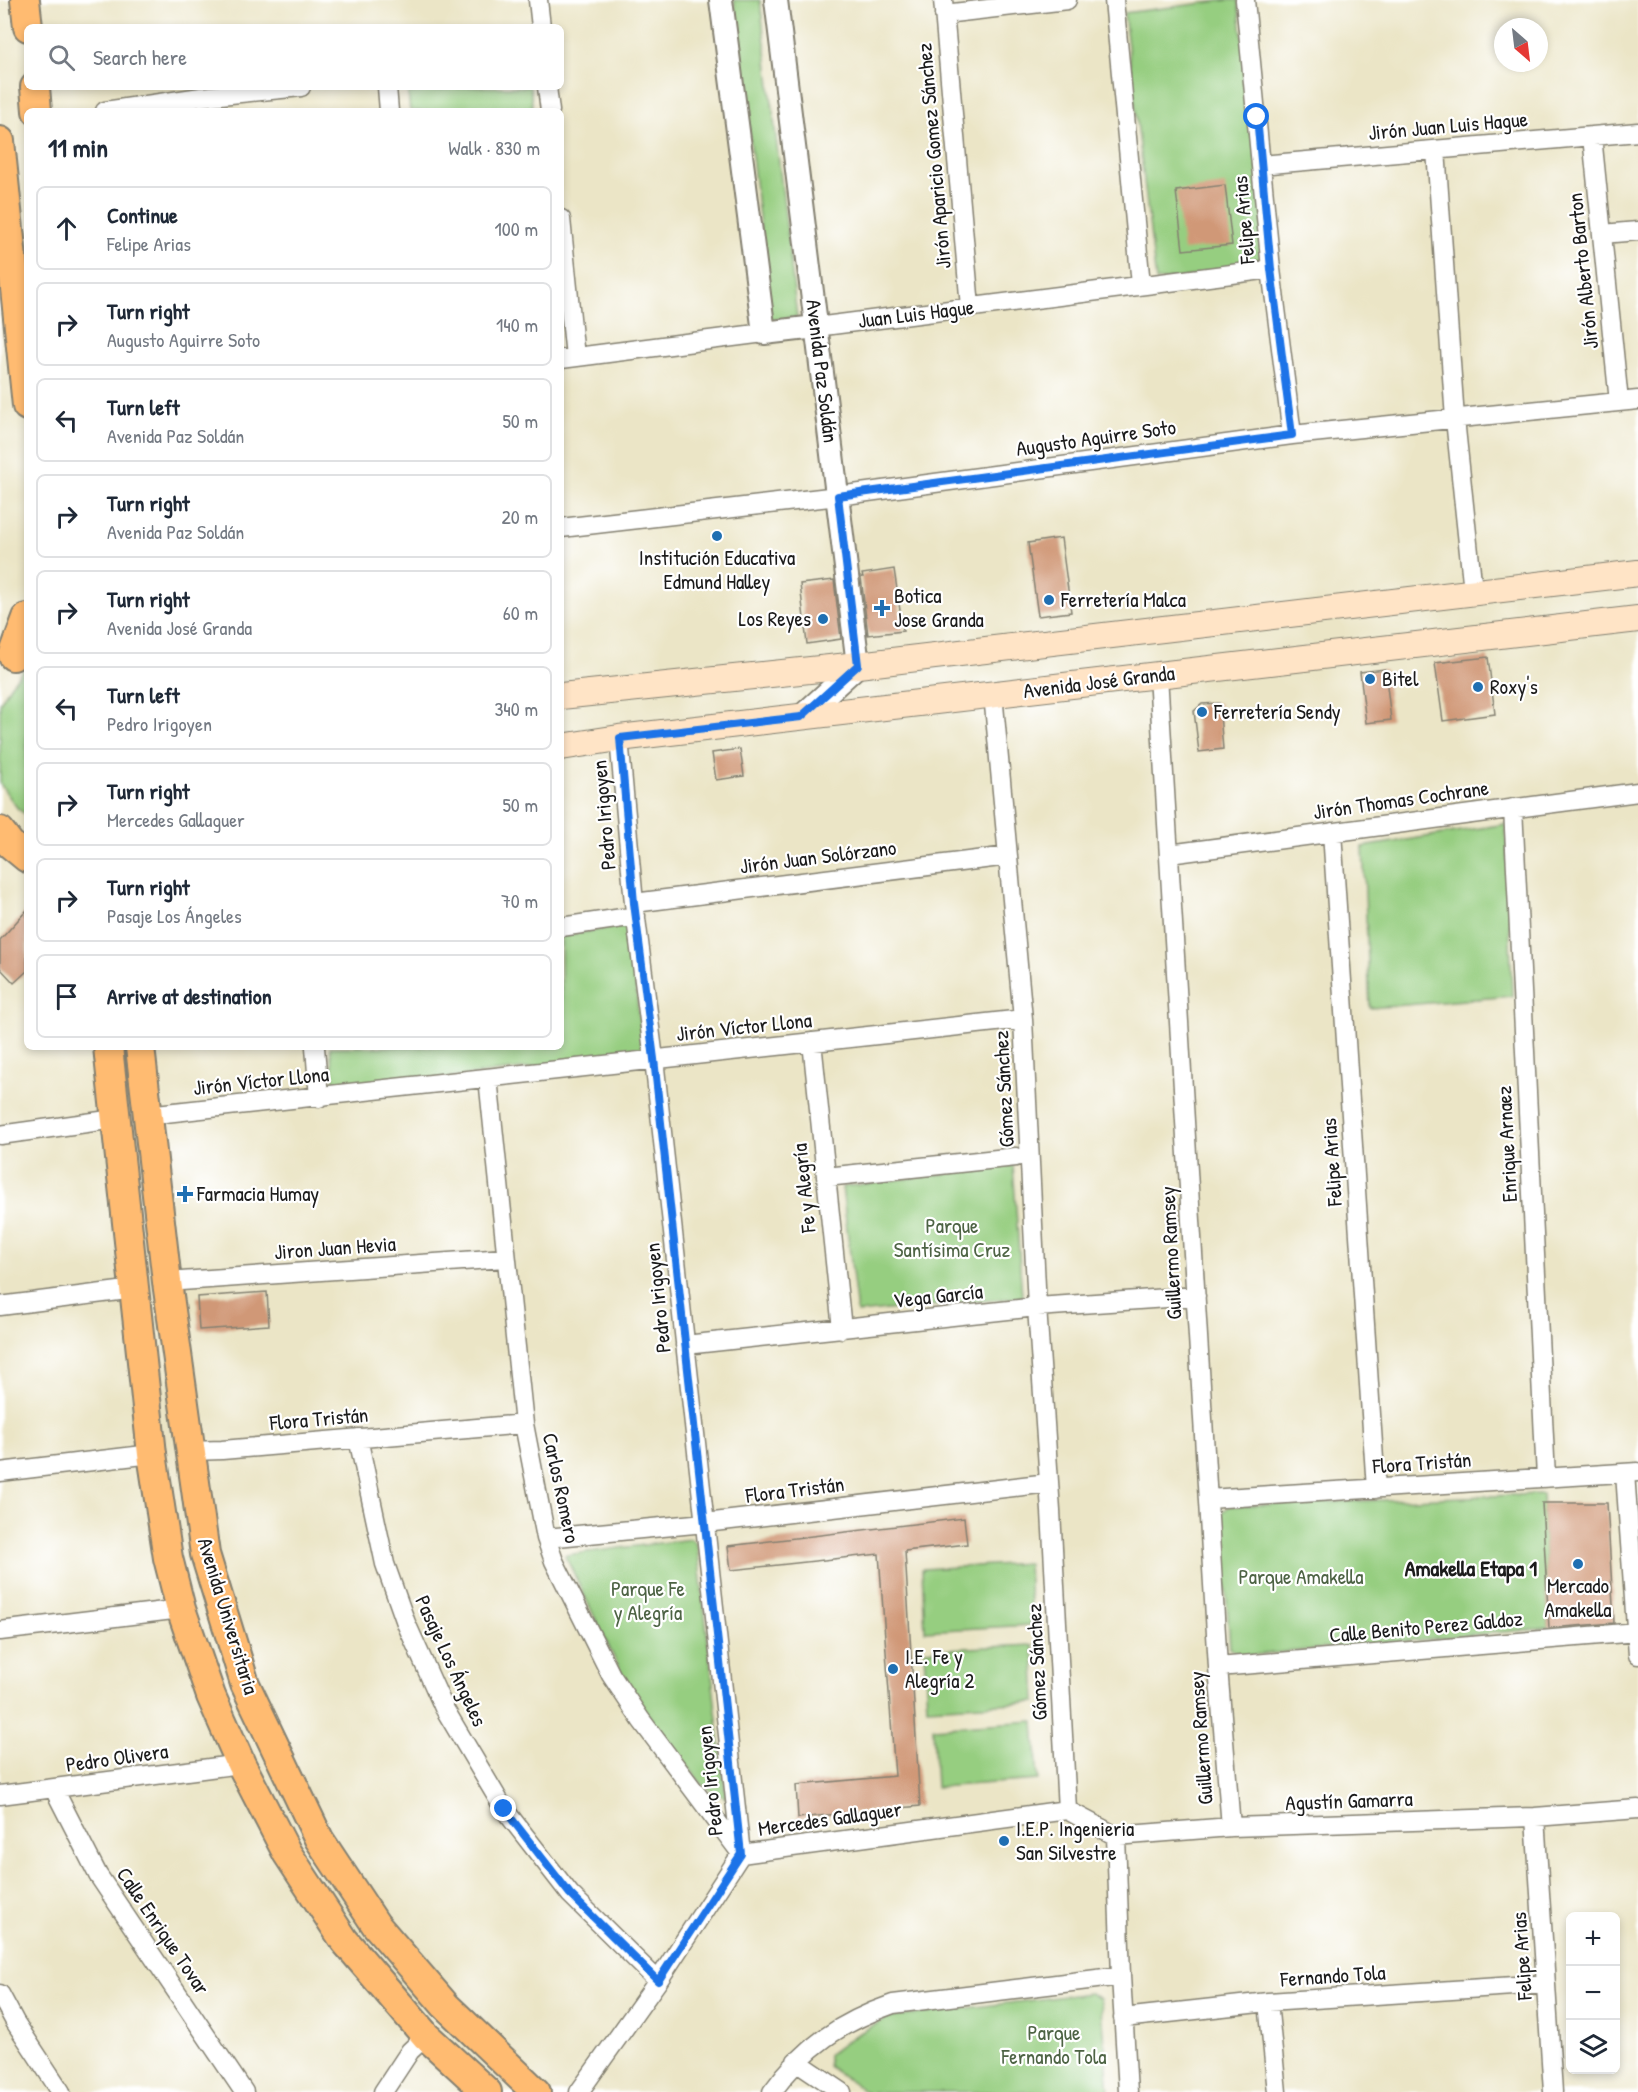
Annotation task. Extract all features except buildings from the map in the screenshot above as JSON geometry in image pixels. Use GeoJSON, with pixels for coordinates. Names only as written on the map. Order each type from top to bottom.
{"type":"FeatureCollection","features":[{"type":"Feature","properties":{"kind":"main road"},"geometry":{"type":"LineString","coordinates":[[25,0],[28,24]]}},
{"type":"Feature","properties":{"kind":"main road"},"geometry":{"type":"LineString","coordinates":[[35,90],[37,108]]}},
{"type":"Feature","properties":{"kind":"main road"},"geometry":{"type":"LineString","coordinates":[[0,141],[24,376]]}},
{"type":"Feature","properties":{"kind":"main road"},"geometry":{"type":"LineString","coordinates":[[564,696],[858,665],[1638,573]]}},
{"type":"Feature","properties":{"kind":"main road","name":"Avenida José Granda"},"geometry":{"type":"LineString","coordinates":[[564,747],[620,738],[1638,619]]}},
{"type":"Feature","properties":{"kind":"main road"},"geometry":{"type":"LineString","coordinates":[[13,657],[24,626]]}},
{"type":"Feature","properties":{"kind":"main road"},"geometry":{"type":"LineString","coordinates":[[0,831],[17,857]]}},
{"type":"Feature","properties":{"kind":"main road","name":"Avenida Universitaria"},"geometry":{"type":"LineString","coordinates":[[108,1050],[152,1454],[168,1558],[181,1609],[211,1696],[241,1764],[287,1853],[344,1940],[426,2036],[487,2092]]}},
{"type":"Feature","properties":{"kind":"main road","name":"Avenida Universitaria"},"geometry":{"type":"LineString","coordinates":[[140,1050],[167,1282],[205,1554],[245,1683],[320,1839],[376,1925],[445,2005],[536,2092]]}},
{"type":"Feature","properties":{"kind":"street"},"geometry":{"type":"LineString","coordinates":[[538,0],[541,24]]}},
{"type":"Feature","properties":{"kind":"street"},"geometry":{"type":"LineString","coordinates":[[721,0],[764,333]]}},
{"type":"Feature","properties":{"kind":"street","name":"Avenida Paz Soldán"},"geometry":{"type":"LineString","coordinates":[[776,0],[858,665]]}},
{"type":"Feature","properties":{"kind":"street"},"geometry":{"type":"LineString","coordinates":[[944,7],[1067,0]]}},
{"type":"Feature","properties":{"kind":"street"},"geometry":{"type":"LineString","coordinates":[[1114,0],[1141,285]]}},
{"type":"Feature","properties":{"kind":"street","name":"Felipe Arias"},"geometry":{"type":"LineString","coordinates":[[1245,0],[1271,269],[1292,435]]}},
{"type":"Feature","properties":{"kind":"street","name":"Jirón Aparicio Gomez Sánchez"},"geometry":{"type":"LineString","coordinates":[[944,7],[970,307]]}},
{"type":"Feature","properties":{"kind":"street"},"geometry":{"type":"LineString","coordinates":[[147,108],[202,104],[283,90]]}},
{"type":"Feature","properties":{"kind":"street"},"geometry":{"type":"LineString","coordinates":[[387,90],[389,108]]}},
{"type":"Feature","properties":{"kind":"street"},"geometry":{"type":"LineString","coordinates":[[547,90],[550,108]]}},
{"type":"Feature","properties":{"kind":"street","name":"Jirón Juan Luis Hague"},"geometry":{"type":"LineString","coordinates":[[1261,165],[1638,132]]}},
{"type":"Feature","properties":{"kind":"street","name":"Jirón Alberto Barton"},"geometry":{"type":"LineString","coordinates":[[1592,136],[1619,402]]}},
{"type":"Feature","properties":{"kind":"street"},"geometry":{"type":"LineString","coordinates":[[1436,150],[1455,419],[1473,591]]}},
{"type":"Feature","properties":{"kind":"street"},"geometry":{"type":"LineString","coordinates":[[1602,234],[1638,231]]}},
{"type":"Feature","properties":{"kind":"street","name":"Juan Luis Hague"},"geometry":{"type":"LineString","coordinates":[[568,358],[1271,269]]}},
{"type":"Feature","properties":{"kind":"street"},"geometry":{"type":"LineString","coordinates":[[564,279],[568,358]]}},
{"type":"Feature","properties":{"kind":"street","name":"Augusto Aguirre Soto"},"geometry":{"type":"LineString","coordinates":[[564,528],[838,496],[1292,435],[1638,400]]}},
{"type":"Feature","properties":{"kind":"street"},"geometry":{"type":"LineString","coordinates":[[801,717],[858,665]]}},
{"type":"Feature","properties":{"kind":"street","name":"Guillermo Ramsey"},"geometry":{"type":"LineString","coordinates":[[1158,675],[1218,1667],[1231,1827]]}},
{"type":"Feature","properties":{"kind":"street","name":"Gómez Sánchez"},"geometry":{"type":"LineString","coordinates":[[993,694],[1023,1019],[1037,1307],[1052,1511],[1067,1810]]}},
{"type":"Feature","properties":{"kind":"street","name":"Pedro Irigoyen"},"geometry":{"type":"LineString","coordinates":[[620,738],[635,910],[654,1059],[741,1854]]}},
{"type":"Feature","properties":{"kind":"street","name":"Jirón Thomas Cochrane"},"geometry":{"type":"LineString","coordinates":[[1169,854],[1638,792]]}},
{"type":"Feature","properties":{"kind":"street","name":"Enrique Arnaez"},"geometry":{"type":"LineString","coordinates":[[1513,808],[1546,1478]]}},
{"type":"Feature","properties":{"kind":"street","name":"Felipe Arias"},"geometry":{"type":"LineString","coordinates":[[1332,832],[1376,1489]]}},
{"type":"Feature","properties":{"kind":"street","name":"Jirón Juan Solórzano"},"geometry":{"type":"LineString","coordinates":[[564,926],[635,910],[1008,856]]}},
{"type":"Feature","properties":{"kind":"street","name":"Jirón Víctor Llona"},"geometry":{"type":"LineString","coordinates":[[147,1115],[320,1098],[488,1077],[1023,1019]]}},
{"type":"Feature","properties":{"kind":"street","name":"Fe y Alegría"},"geometry":{"type":"LineString","coordinates":[[812,1042],[842,1329]]}},
{"type":"Feature","properties":{"kind":"street"},"geometry":{"type":"LineString","coordinates":[[315,1050],[320,1098]]}},
{"type":"Feature","properties":{"kind":"street","name":"Carlos Romero"},"geometry":{"type":"LineString","coordinates":[[488,1077],[524,1424],[546,1538],[554,1561],[611,1675],[641,1720],[741,1854]]}},
{"type":"Feature","properties":{"kind":"street"},"geometry":{"type":"LineString","coordinates":[[0,1135],[115,1119]]}},
{"type":"Feature","properties":{"kind":"street"},"geometry":{"type":"LineString","coordinates":[[826,1177],[1016,1157]]}},
{"type":"Feature","properties":{"kind":"street","name":"Jiron Juan Hevia"},"geometry":{"type":"LineString","coordinates":[[167,1282],[506,1258]]}},
{"type":"Feature","properties":{"kind":"street"},"geometry":{"type":"LineString","coordinates":[[0,1306],[135,1289]]}},
{"type":"Feature","properties":{"kind":"street","name":"Vega García"},"geometry":{"type":"LineString","coordinates":[[686,1345],[1037,1307],[1196,1296]]}},
{"type":"Feature","properties":{"kind":"street","name":"Flora Tristán"},"geometry":{"type":"LineString","coordinates":[[190,1451],[524,1424]]}},
{"type":"Feature","properties":{"kind":"street","name":"Pasaje Los Ángeles"},"geometry":{"type":"LineString","coordinates":[[358,1438],[385,1564],[406,1623],[444,1708],[504,1809],[570,1894],[658,1981]]}},
{"type":"Feature","properties":{"kind":"street"},"geometry":{"type":"LineString","coordinates":[[0,1472],[152,1454]]}},
{"type":"Feature","properties":{"kind":"street"},"geometry":{"type":"LineString","coordinates":[[1632,1473],[1638,1655]]}},
{"type":"Feature","properties":{"kind":"street","name":"Flora Tristán"},"geometry":{"type":"LineString","coordinates":[[1208,1499],[1632,1473]]}},
{"type":"Feature","properties":{"kind":"street","name":"Flora Tristán"},"geometry":{"type":"LineString","coordinates":[[546,1538],[705,1523],[1049,1483]]}},
{"type":"Feature","properties":{"kind":"street"},"geometry":{"type":"LineString","coordinates":[[0,1631],[181,1609]]}},
{"type":"Feature","properties":{"kind":"street","name":"Calle Benito Perez Galdoz"},"geometry":{"type":"LineString","coordinates":[[1218,1667],[1637,1632]]}},
{"type":"Feature","properties":{"kind":"street","name":"Pedro Olivera"},"geometry":{"type":"LineString","coordinates":[[0,1795],[241,1764]]}},
{"type":"Feature","properties":{"kind":"street","name":"Calle Enrique Tovar"},"geometry":{"type":"LineString","coordinates":[[54,1789],[98,1875],[244,2092]]}},
{"type":"Feature","properties":{"kind":"street","name":"Agustín Gamarra"},"geometry":{"type":"LineString","coordinates":[[1116,1836],[1231,1827],[1535,1817],[1638,1809]]}},
{"type":"Feature","properties":{"kind":"street"},"geometry":{"type":"LineString","coordinates":[[1067,1810],[1116,1836],[1128,2092]]}},
{"type":"Feature","properties":{"kind":"street","name":"Mercedes Gallaguer"},"geometry":{"type":"LineString","coordinates":[[579,2092],[658,1981],[741,1854],[1067,1810]]}},
{"type":"Feature","properties":{"kind":"street","name":"Felipe Arias"},"geometry":{"type":"LineString","coordinates":[[1535,1817],[1553,2092]]}},
{"type":"Feature","properties":{"kind":"street"},"geometry":{"type":"LineString","coordinates":[[772,2092],[796,2061],[818,2041],[870,2012],[893,2004],[1121,1977]]}},
{"type":"Feature","properties":{"kind":"street","name":"Fernando Tola"},"geometry":{"type":"LineString","coordinates":[[1123,2018],[1268,2002],[1546,1984]]}},
{"type":"Feature","properties":{"kind":"street"},"geometry":{"type":"LineString","coordinates":[[0,1994],[7,2022],[61,2092]]}},
{"type":"Feature","properties":{"kind":"street"},"geometry":{"type":"LineString","coordinates":[[1268,2002],[1277,2092]]}},
{"type":"Feature","properties":{"kind":"street"},"geometry":{"type":"LineString","coordinates":[[382,2092],[410,2051],[426,2036]]}},
{"type":"Feature","properties":{"kind":"street"},"geometry":{"type":"LineString","coordinates":[[796,2061],[842,2092]]}},
{"type":"Feature","properties":{"kind":"green space"},"geometry":{"type":"Polygon","coordinates":[[[734,0],[760,0],[797,317],[771,320],[734,0]]]}},
{"type":"Feature","properties":{"kind":"green space"},"geometry":{"type":"Polygon","coordinates":[[[1238,0],[1269,266],[1156,281],[1124,13],[1238,0]]]}},
{"type":"Feature","properties":{"kind":"green space"},"geometry":{"type":"Polygon","coordinates":[[[438,90],[530,90],[533,108],[410,108],[408,93],[438,90]]]}},
{"type":"Feature","properties":{"kind":"green space"},"geometry":{"type":"Polygon","coordinates":[[[24,669],[24,813],[18,809],[0,784],[0,703],[24,669]]]}},
{"type":"Feature","properties":{"kind":"green space"},"geometry":{"type":"Polygon","coordinates":[[[1506,824],[1512,996],[1370,1008],[1363,847],[1506,824]]]}},
{"type":"Feature","properties":{"kind":"green space"},"geometry":{"type":"Polygon","coordinates":[[[629,925],[643,1054],[335,1092],[330,1050],[564,1050],[564,936],[629,925]]]}},
{"type":"Feature","properties":{"kind":"green space","name":"Parque Santísima Cruz"},"geometry":{"type":"Polygon","coordinates":[[[1013,1165],[1022,1297],[857,1313],[842,1187],[1013,1165]]]}},
{"type":"Feature","properties":{"kind":"green space","name":"Parque Amakella"},"geometry":{"type":"Polygon","coordinates":[[[1542,1494],[1549,1628],[1242,1656],[1230,1648],[1221,1513],[1230,1506],[1542,1494]]]}},
{"type":"Feature","properties":{"kind":"green space","name":"Parque Fe y Alegría"},"geometry":{"type":"Polygon","coordinates":[[[691,1539],[697,1545],[726,1798],[704,1787],[631,1693],[565,1555],[691,1539]]]}},
{"type":"Feature","properties":{"kind":"green space"},"geometry":{"type":"Polygon","coordinates":[[[1028,1563],[1031,1625],[925,1631],[922,1569],[1028,1563]]]}},
{"type":"Feature","properties":{"kind":"green space"},"geometry":{"type":"Polygon","coordinates":[[[1033,1645],[1036,1702],[927,1708],[924,1650],[1033,1645]]]}},
{"type":"Feature","properties":{"kind":"green space"},"geometry":{"type":"Polygon","coordinates":[[[1034,1721],[1038,1780],[936,1787],[933,1728],[1034,1721]]]}},
{"type":"Feature","properties":{"kind":"green space","name":"Parque Fernando Tola"},"geometry":{"type":"Polygon","coordinates":[[[1090,1993],[1100,1999],[1102,2009],[1109,2092],[866,2092],[828,2066],[828,2055],[851,2038],[887,2018],[1090,1993]]]}},
{"type":"Feature","properties":{"kind":"place","name":"Institución Educativa Edmund Halley"},"geometry":{"type":"Point","coordinates":[717,536]}},
{"type":"Feature","properties":{"kind":"place","name":"Ferretería Malca"},"geometry":{"type":"Point","coordinates":[1049,600]}},
{"type":"Feature","properties":{"kind":"place","name":"Botica Jose Granda"},"geometry":{"type":"Point","coordinates":[882,608]}},
{"type":"Feature","properties":{"kind":"place","name":"Los Reyes"},"geometry":{"type":"Point","coordinates":[823,619]}},
{"type":"Feature","properties":{"kind":"place","name":"Bitel"},"geometry":{"type":"Point","coordinates":[1370,679]}},
{"type":"Feature","properties":{"kind":"place","name":"Roxy's"},"geometry":{"type":"Point","coordinates":[1478,687]}},
{"type":"Feature","properties":{"kind":"place","name":"Ferretería Sendy"},"geometry":{"type":"Point","coordinates":[1202,712]}},
{"type":"Feature","properties":{"kind":"place","name":"Farmacia Humay"},"geometry":{"type":"Point","coordinates":[185,1194]}},
{"type":"Feature","properties":{"kind":"place","name":"Mercado Amakella"},"geometry":{"type":"Point","coordinates":[1578,1564]}},
{"type":"Feature","properties":{"kind":"place","name":"I.E. Fe y Alegría 2"},"geometry":{"type":"Point","coordinates":[893,1669]}},
{"type":"Feature","properties":{"kind":"place","name":"I.E.P. Ingenieria San Silvestre"},"geometry":{"type":"Point","coordinates":[1004,1841]}},
{"type":"Feature","properties":{"kind":"district","name":"Amakella Etapa 1"},"geometry":{"type":"Point","coordinates":[1471,1568]}},
{"type":"Feature","properties":{"kind":"route"},"geometry":{"type":"LineString","coordinates":[[504,1809],[570,1894],[658,1981],[741,1854],[654,1059],[634,903],[620,738],[801,717],[858,665],[838,496],[1292,435],[1271,269],[1257,117]]}}]}
